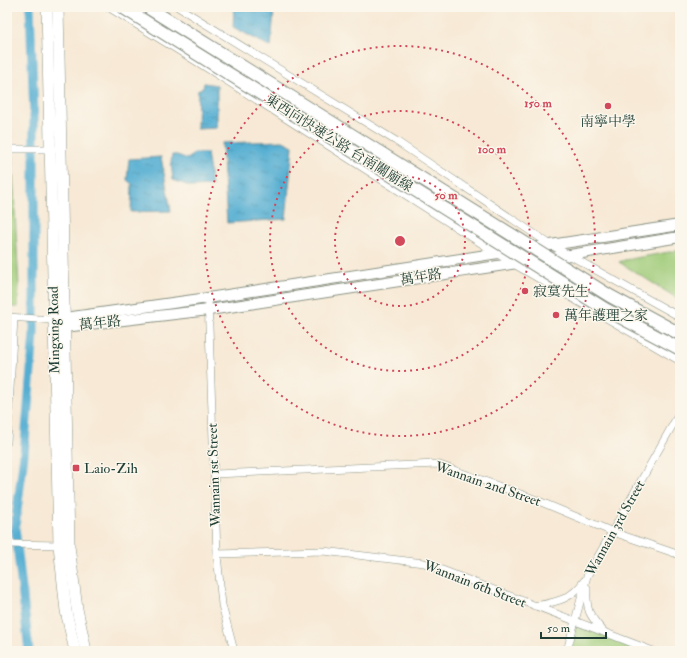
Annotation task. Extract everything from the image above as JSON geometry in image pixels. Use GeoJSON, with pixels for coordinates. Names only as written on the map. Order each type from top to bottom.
{"type":"FeatureCollection","features":[{"type":"Feature","properties":{"kind":"highway","name":"東西向快速公路 台南關廟線"},"geometry":{"type":"LineString","coordinates":[[122,7],[605,309],[680,350]]}},
{"type":"Feature","properties":{"kind":"highway","name":"東西向快速公路 台南關廟線"},"geometry":{"type":"LineString","coordinates":[[147,7],[610,296],[680,334]]}},
{"type":"Feature","properties":{"kind":"main road","name":"Mingxing Road"},"geometry":{"type":"LineString","coordinates":[[47,7],[56,148],[69,546],[77,609],[86,651]]}},
{"type":"Feature","properties":{"kind":"main road","name":"Mingxing Road"},"geometry":{"type":"LineString","coordinates":[[56,148],[58,7]]}},
{"type":"Feature","properties":{"kind":"main road","name":"Mingxing Road"},"geometry":{"type":"LineString","coordinates":[[61,322],[59,545],[66,611],[75,651]]}},
{"type":"Feature","properties":{"kind":"street"},"geometry":{"type":"LineString","coordinates":[[108,7],[200,62],[512,263],[680,361]]}},
{"type":"Feature","properties":{"kind":"street"},"geometry":{"type":"LineString","coordinates":[[178,7],[396,141],[551,245],[680,317]]}},
{"type":"Feature","properties":{"kind":"street"},"geometry":{"type":"LineString","coordinates":[[7,149],[56,148]]}},
{"type":"Feature","properties":{"kind":"street","name":"萬年路"},"geometry":{"type":"LineString","coordinates":[[61,322],[680,225]]}},
{"type":"Feature","properties":{"kind":"street","name":"萬年路"},"geometry":{"type":"LineString","coordinates":[[61,322],[209,310],[680,237]]}},
{"type":"Feature","properties":{"kind":"street","name":"Wannain 1st Street"},"geometry":{"type":"LineString","coordinates":[[208,298],[217,554],[222,605],[234,651]]}},
{"type":"Feature","properties":{"kind":"street"},"geometry":{"type":"LineString","coordinates":[[7,442],[14,318],[41,318],[61,322]]}},
{"type":"Feature","properties":{"kind":"street","name":"Wannain 3rd Street"},"geometry":{"type":"LineString","coordinates":[[568,651],[587,576],[680,412]]}},
{"type":"Feature","properties":{"kind":"street","name":"Wannain 2nd Street"},"geometry":{"type":"LineString","coordinates":[[215,474],[438,464],[529,497],[613,532],[680,555]]}},
{"type":"Feature","properties":{"kind":"street"},"geometry":{"type":"LineString","coordinates":[[7,544],[59,545]]}},
{"type":"Feature","properties":{"kind":"street","name":"Wannain 6th Street"},"geometry":{"type":"LineString","coordinates":[[217,554],[323,551],[424,563],[653,651]]}},
{"type":"Feature","properties":{"kind":"street"},"geometry":{"type":"LineString","coordinates":[[534,606],[562,600],[568,597],[580,586],[587,576]]}},
{"type":"Feature","properties":{"kind":"street"},"geometry":{"type":"LineString","coordinates":[[587,576],[586,603],[589,613],[605,633]]}},
{"type":"Feature","properties":{"kind":"green space"},"geometry":{"type":"Polygon","coordinates":[[[12,155],[19,286],[18,307],[7,307],[7,156],[12,155]]]}},
{"type":"Feature","properties":{"kind":"green space"},"geometry":{"type":"Polygon","coordinates":[[[680,250],[680,300],[619,262],[625,260],[680,250]]]}},
{"type":"Feature","properties":{"kind":"green space"},"geometry":{"type":"Polygon","coordinates":[[[575,622],[653,651],[566,651],[575,622]]]}},
{"type":"Feature","properties":{"kind":"water"},"geometry":{"type":"Polygon","coordinates":[[[234,7],[274,10],[271,47],[233,27],[234,7]]]}},
{"type":"Feature","properties":{"kind":"water"},"geometry":{"type":"Polygon","coordinates":[[[204,83],[217,85],[217,128],[197,129],[198,90],[203,88],[204,83]]]}},
{"type":"Feature","properties":{"kind":"water"},"geometry":{"type":"Polygon","coordinates":[[[283,141],[293,146],[286,219],[227,223],[222,143],[283,141]]]}},
{"type":"Feature","properties":{"kind":"water"},"geometry":{"type":"Polygon","coordinates":[[[194,153],[207,153],[212,186],[192,187],[173,180],[171,162],[172,155],[177,155],[188,159],[194,153]]]}},
{"type":"Feature","properties":{"kind":"water"},"geometry":{"type":"Polygon","coordinates":[[[161,157],[171,211],[131,212],[132,184],[127,180],[129,159],[161,157]]]}},
{"type":"Feature","properties":{"kind":"waterway"},"geometry":{"type":"LineString","coordinates":[[29,651],[15,527],[24,454],[34,334],[34,115],[30,7]]}},
{"type":"Feature","properties":{"kind":"place","name":"南寧中學"},"geometry":{"type":"Point","coordinates":[608,106]}},
{"type":"Feature","properties":{"kind":"place","name":"寂寞先生"},"geometry":{"type":"Point","coordinates":[525,291]}},
{"type":"Feature","properties":{"kind":"place","name":"萬年護理之家"},"geometry":{"type":"Point","coordinates":[556,315]}},
{"type":"Feature","properties":{"kind":"place","name":"Laio-Zih"},"geometry":{"type":"Point","coordinates":[76,468]}}]}
